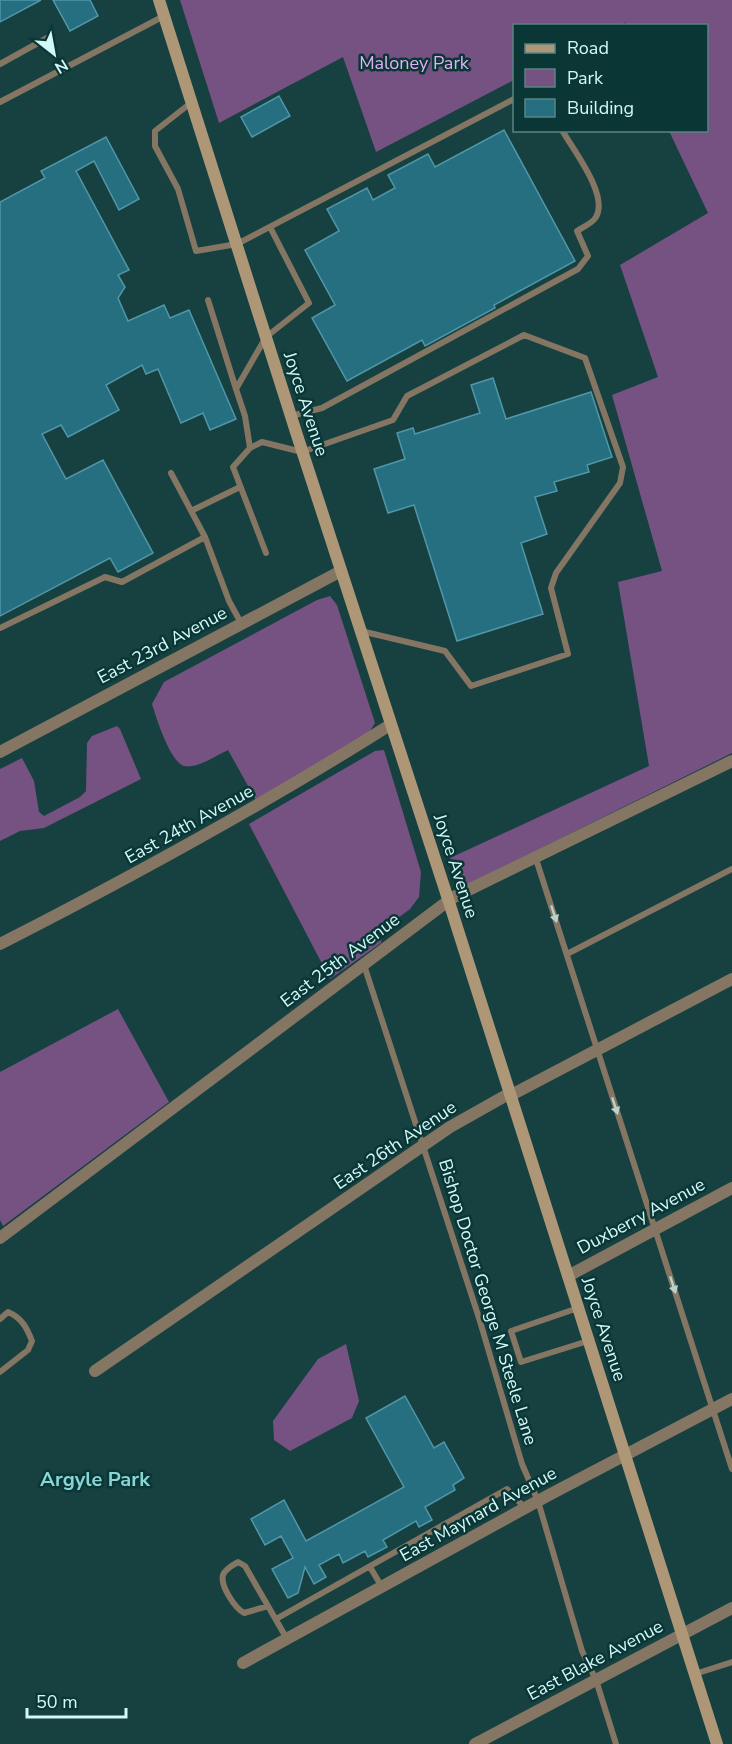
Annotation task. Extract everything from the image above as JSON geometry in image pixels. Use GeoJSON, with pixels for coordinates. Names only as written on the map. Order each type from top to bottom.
{"type":"FeatureCollection","features":[{"type":"Feature","properties":{"kind":"street","name":"Joyce Avenue"},"geometry":{"type":"LineString","coordinates":[[159,0],[717,1744]]}},
{"type":"Feature","properties":{"kind":"street","name":"East 23rd Avenue"},"geometry":{"type":"LineString","coordinates":[[0,752],[341,572]]}},
{"type":"Feature","properties":{"kind":"street","name":"East 24th Avenue"},"geometry":{"type":"LineString","coordinates":[[0,944],[123,882],[318,770],[390,725]]}},
{"type":"Feature","properties":{"kind":"street","name":"East 25th Avenue"},"geometry":{"type":"LineString","coordinates":[[0,1238],[448,902],[732,761]]}},
{"type":"Feature","properties":{"kind":"street","name":"East 26th Avenue"},"geometry":{"type":"LineString","coordinates":[[95,1371],[450,1127],[732,979]]}},
{"type":"Feature","properties":{"kind":"street","name":"Duxberry Avenue"},"geometry":{"type":"LineString","coordinates":[[568,1276],[732,1188]]}},
{"type":"Feature","properties":{"kind":"street","name":"East Maynard Avenue"},"geometry":{"type":"LineString","coordinates":[[243,1664],[525,1508],[732,1399]]}},
{"type":"Feature","properties":{"kind":"street","name":"East Blake Avenue"},"geometry":{"type":"LineString","coordinates":[[476,1744],[732,1608]]}},
{"type":"Feature","properties":{"kind":"lane"},"geometry":{"type":"LineString","coordinates":[[0,102],[164,15]]}},
{"type":"Feature","properties":{"kind":"lane"},"geometry":{"type":"LineString","coordinates":[[0,64],[47,38]]}},
{"type":"Feature","properties":{"kind":"lane"},"geometry":{"type":"LineString","coordinates":[[192,102],[155,131],[155,146],[178,189],[196,251],[237,244],[513,100]]}},
{"type":"Feature","properties":{"kind":"lane"},"geometry":{"type":"LineString","coordinates":[[291,416],[322,408],[578,269],[588,256],[577,231],[595,219],[599,208],[596,188],[563,132]]}},
{"type":"Feature","properties":{"kind":"lane"},"geometry":{"type":"LineString","coordinates":[[236,389],[266,337],[309,303],[270,227]]}},
{"type":"Feature","properties":{"kind":"lane"},"geometry":{"type":"LineString","coordinates":[[208,300],[245,416],[250,448]]}},
{"type":"Feature","properties":{"kind":"lane"},"geometry":{"type":"LineString","coordinates":[[266,553],[233,468],[250,448],[262,442],[302,452],[393,420],[406,396],[524,335],[585,358],[623,467],[620,483],[556,573],[551,588],[568,654],[471,686],[445,651],[360,631]]}},
{"type":"Feature","properties":{"kind":"lane"},"geometry":{"type":"LineString","coordinates":[[171,473],[205,537],[229,601],[241,623]]}},
{"type":"Feature","properties":{"kind":"lane"},"geometry":{"type":"LineString","coordinates":[[191,511],[240,487]]}},
{"type":"Feature","properties":{"kind":"lane"},"geometry":{"type":"LineString","coordinates":[[0,628],[105,577],[122,582],[205,537]]}},
{"type":"Feature","properties":{"kind":"lane"},"geometry":{"type":"LineString","coordinates":[[536,859],[732,1469]]}},
{"type":"Feature","properties":{"kind":"lane"},"geometry":{"type":"LineString","coordinates":[[567,954],[732,869]]}},
{"type":"Feature","properties":{"kind":"lane","name":"Bishop Doctor George M Steele Lane"},"geometry":{"type":"LineString","coordinates":[[364,965],[479,1318],[522,1464],[538,1501],[582,1651],[596,1680],[616,1744]]}},
{"type":"Feature","properties":{"kind":"lane"},"geometry":{"type":"LineString","coordinates":[[578,1308],[511,1331],[520,1362],[588,1341]]}},
{"type":"Feature","properties":{"kind":"lane"},"geometry":{"type":"LineString","coordinates":[[0,1319],[8,1312],[17,1316],[26,1327],[32,1341],[28,1350],[0,1372]]}},
{"type":"Feature","properties":{"kind":"lane"},"geometry":{"type":"LineString","coordinates":[[276,1619],[507,1489],[525,1508]]}},
{"type":"Feature","properties":{"kind":"lane"},"geometry":{"type":"LineString","coordinates":[[268,1606],[244,1613],[237,1609],[223,1583],[223,1575],[228,1568],[238,1562],[245,1566],[287,1639]]}},
{"type":"Feature","properties":{"kind":"lane"},"geometry":{"type":"LineString","coordinates":[[370,1567],[381,1587]]}},
{"type":"Feature","properties":{"kind":"lane"},"geometry":{"type":"LineString","coordinates":[[694,1674],[732,1662]]}},
{"type":"Feature","properties":{"kind":"green space","name":"Maloney Park"},"geometry":{"type":"Polygon","coordinates":[[[180,0],[732,0],[732,753],[461,888],[450,858],[649,766],[618,582],[662,571],[612,395],[658,377],[620,265],[708,213],[669,132],[708,132],[708,24],[625,24],[626,22],[622,24],[513,24],[513,81],[376,152],[343,57],[219,123],[180,0]]]}},
{"type":"Feature","properties":{"kind":"green space"},"geometry":{"type":"Polygon","coordinates":[[[330,596],[337,605],[375,723],[366,737],[257,802],[228,750],[195,765],[184,766],[179,763],[164,738],[152,704],[164,682],[317,600],[330,596]]]}},
{"type":"Feature","properties":{"kind":"green space"},"geometry":{"type":"Polygon","coordinates":[[[117,726],[141,779],[44,828],[20,831],[0,841],[0,769],[22,758],[34,781],[39,812],[44,816],[80,797],[86,791],[87,743],[92,736],[117,726]]]}},
{"type":"Feature","properties":{"kind":"green space"},"geometry":{"type":"Polygon","coordinates":[[[384,750],[421,872],[419,897],[410,909],[382,930],[381,943],[330,979],[249,824],[375,751],[384,750]]]}},
{"type":"Feature","properties":{"kind":"green space"},"geometry":{"type":"Polygon","coordinates":[[[118,1009],[169,1102],[3,1226],[0,1220],[0,1072],[118,1009]]]}},
{"type":"Feature","properties":{"kind":"green space"},"geometry":{"type":"Polygon","coordinates":[[[346,1344],[359,1401],[352,1418],[290,1451],[274,1440],[273,1421],[318,1359],[346,1344]]]}},
{"type":"Feature","properties":{"kind":"building"},"geometry":{"type":"Polygon","coordinates":[[[0,0],[41,0],[0,22],[0,0]]]}},
{"type":"Feature","properties":{"kind":"building"},"geometry":{"type":"Polygon","coordinates":[[[53,0],[90,0],[98,16],[70,31],[53,0]]]}},
{"type":"Feature","properties":{"kind":"building"},"geometry":{"type":"Polygon","coordinates":[[[279,96],[290,116],[252,137],[241,117],[279,96]]]}},
{"type":"Feature","properties":{"kind":"building"},"geometry":{"type":"Polygon","coordinates":[[[504,130],[575,261],[425,346],[422,340],[347,381],[312,318],[335,305],[305,250],[339,231],[327,209],[367,188],[373,200],[395,188],[388,175],[428,154],[435,167],[504,130]]]}},
{"type":"Feature","properties":{"kind":"building"},"geometry":{"type":"Polygon","coordinates":[[[106,137],[139,199],[119,210],[94,161],[76,171],[129,270],[118,275],[125,287],[118,298],[128,321],[164,305],[170,318],[189,310],[236,419],[210,430],[203,413],[181,423],[158,369],[146,374],[142,365],[106,385],[119,410],[68,437],[61,425],[42,434],[66,479],[103,460],[153,553],[118,572],[110,558],[0,616],[0,202],[45,178],[41,171],[106,137]]]}},
{"type":"Feature","properties":{"kind":"building"},"geometry":{"type":"Polygon","coordinates":[[[493,378],[506,419],[591,392],[612,457],[587,465],[589,472],[554,482],[557,491],[535,497],[547,534],[521,543],[543,614],[457,641],[414,505],[388,513],[374,469],[405,459],[397,433],[413,428],[415,434],[480,413],[471,385],[493,378]]]}},
{"type":"Feature","properties":{"kind":"building"},"geometry":{"type":"Polygon","coordinates":[[[405,1396],[434,1448],[444,1442],[464,1478],[453,1485],[455,1490],[425,1507],[432,1520],[419,1527],[416,1521],[383,1540],[387,1547],[368,1557],[365,1551],[343,1563],[339,1554],[319,1565],[326,1577],[314,1584],[305,1567],[298,1593],[288,1598],[272,1569],[293,1558],[281,1536],[265,1545],[251,1519],[284,1500],[306,1541],[404,1487],[366,1418],[405,1396]]]}},
{"type":"Feature","properties":{"kind":"district","name":"Argyle Park"},"geometry":{"type":"Point","coordinates":[95,1479]}}]}
